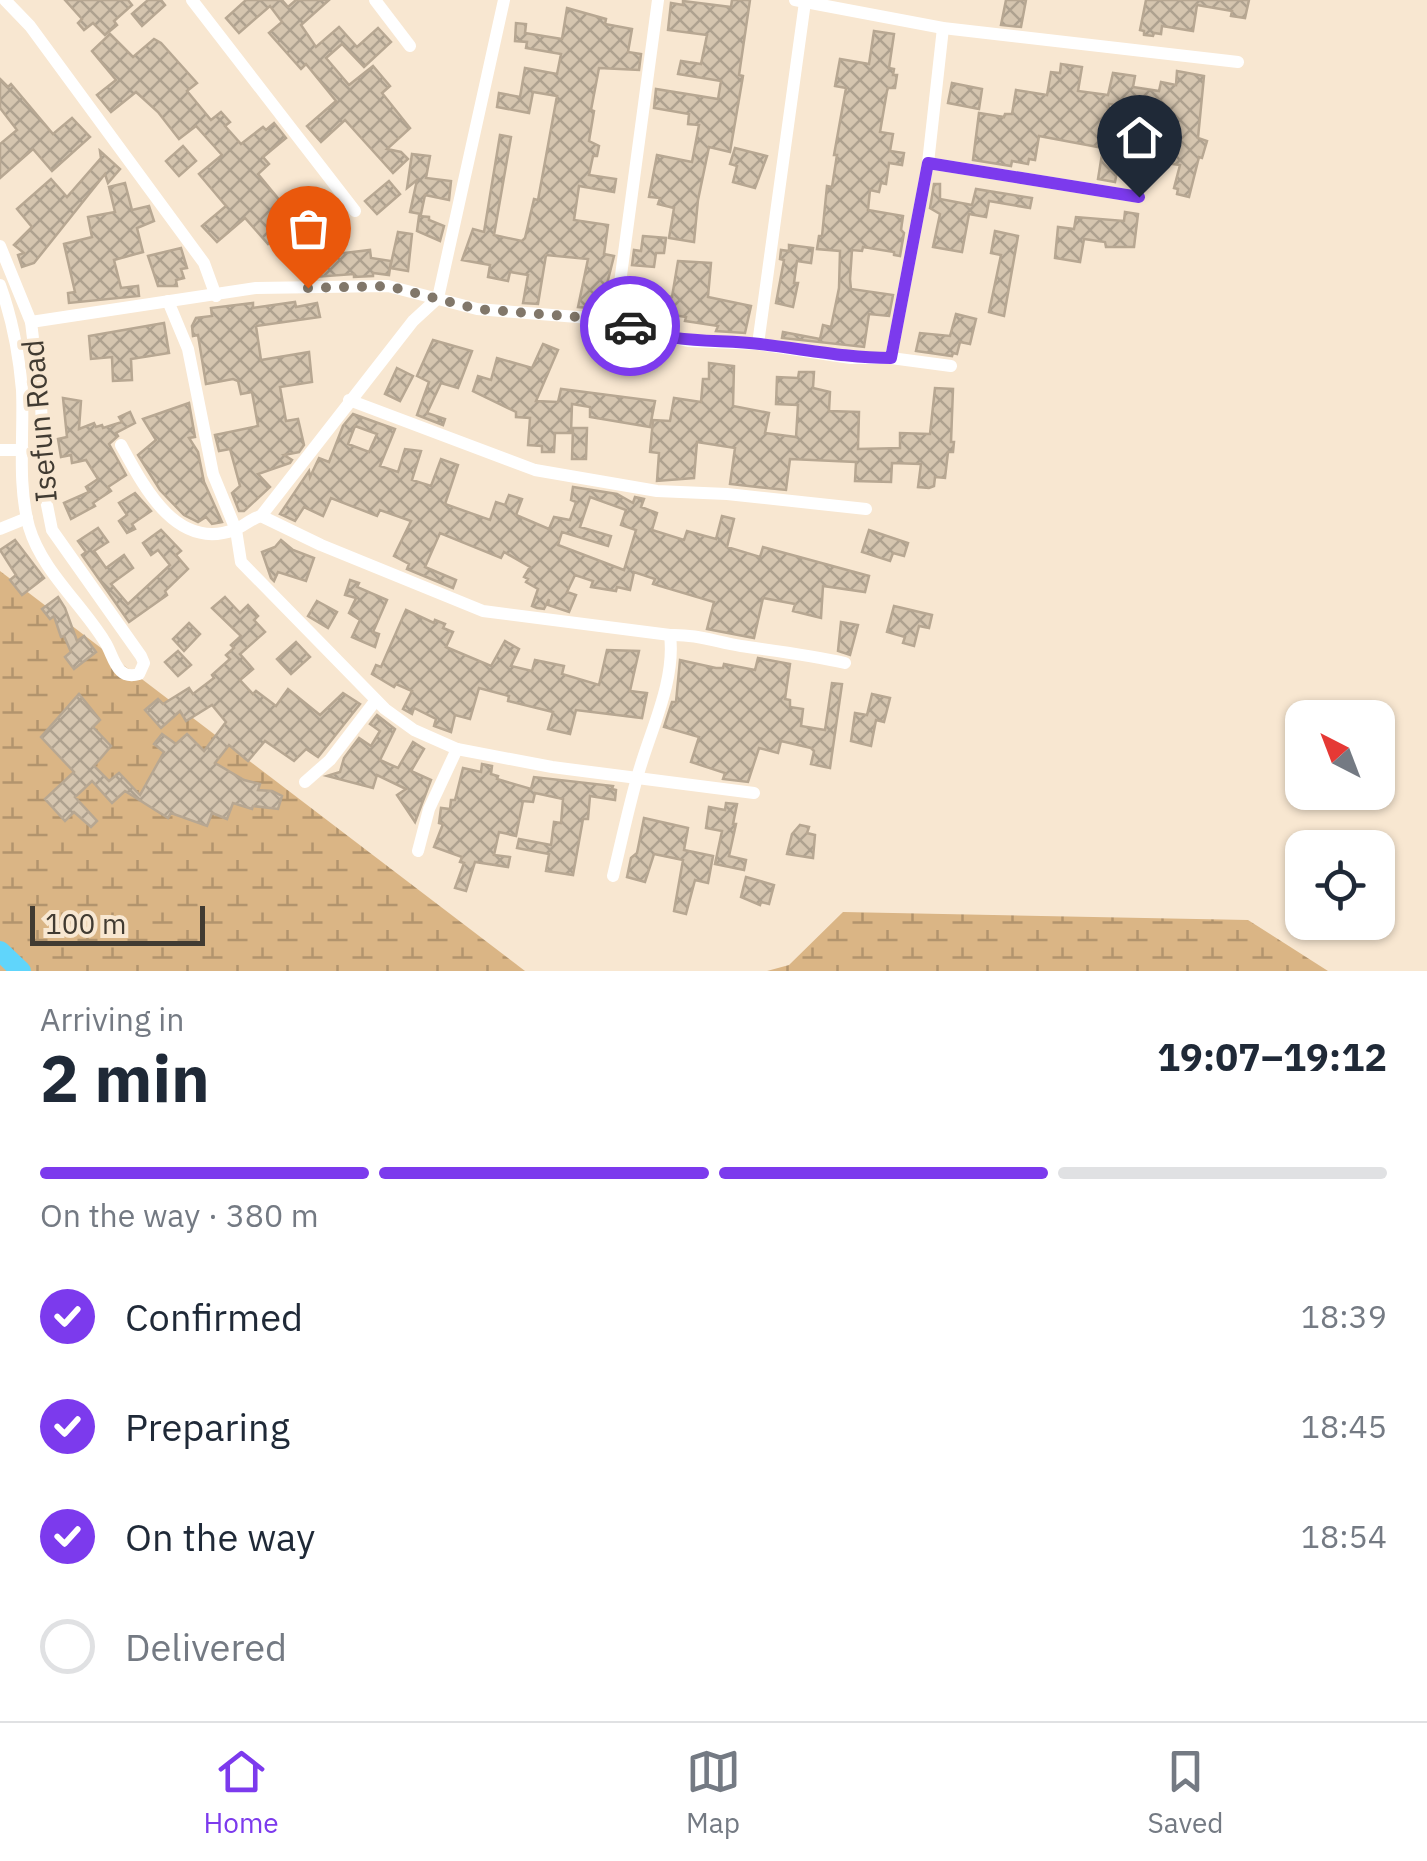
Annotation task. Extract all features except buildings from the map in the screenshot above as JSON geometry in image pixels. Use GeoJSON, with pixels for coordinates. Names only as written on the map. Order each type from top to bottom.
{"type":"FeatureCollection","features":[{"type":"Feature","properties":{"kind":"street"},"geometry":{"type":"LineString","coordinates":[[5,0],[30,26],[204,263],[216,296]]}},
{"type":"Feature","properties":{"kind":"street"},"geometry":{"type":"LineString","coordinates":[[192,0],[354,211]]}},
{"type":"Feature","properties":{"kind":"street"},"geometry":{"type":"LineString","coordinates":[[375,0],[410,46]]}},
{"type":"Feature","properties":{"kind":"street"},"geometry":{"type":"LineString","coordinates":[[120,445],[138,476],[174,522],[191,532],[236,530],[261,516],[413,321],[438,298],[504,0]]}},
{"type":"Feature","properties":{"kind":"street"},"geometry":{"type":"LineString","coordinates":[[615,320],[625,222],[658,0]]}},
{"type":"Feature","properties":{"kind":"street"},"geometry":{"type":"LineString","coordinates":[[758,344],[800,1],[943,28],[1238,62]]}},
{"type":"Feature","properties":{"kind":"street"},"geometry":{"type":"LineString","coordinates":[[891,358],[928,163],[943,28]]}},
{"type":"Feature","properties":{"kind":"street"},"geometry":{"type":"LineString","coordinates":[[928,163],[1139,197]]}},
{"type":"Feature","properties":{"kind":"street","name":"Isefun Road"},"geometry":{"type":"LineString","coordinates":[[0,246],[31,322],[41,404],[45,495],[52,530],[141,656],[144,663],[138,674],[124,674],[114,664],[107,645],[41,554],[27,518],[22,388],[9,310],[0,286]]}},
{"type":"Feature","properties":{"kind":"street"},"geometry":{"type":"LineString","coordinates":[[31,322],[256,288],[388,286],[477,309],[615,320],[641,331],[688,342],[758,344],[851,358],[891,358],[951,366]]}},
{"type":"Feature","properties":{"kind":"street"},"geometry":{"type":"LineString","coordinates":[[168,301],[188,350],[213,474],[236,530],[240,562],[376,700],[414,730],[457,750],[754,793]]}},
{"type":"Feature","properties":{"kind":"street"},"geometry":{"type":"LineString","coordinates":[[349,400],[536,470],[657,490],[866,509]]}},
{"type":"Feature","properties":{"kind":"street"},"geometry":{"type":"LineString","coordinates":[[0,450],[22,450]]}},
{"type":"Feature","properties":{"kind":"street"},"geometry":{"type":"LineString","coordinates":[[261,516],[321,545],[484,611],[670,636],[697,634],[734,645],[798,652],[845,663]]}},
{"type":"Feature","properties":{"kind":"street"},"geometry":{"type":"LineString","coordinates":[[0,529],[27,518]]}},
{"type":"Feature","properties":{"kind":"street"},"geometry":{"type":"LineString","coordinates":[[613,876],[659,708],[672,652],[670,636]]}},
{"type":"Feature","properties":{"kind":"street"},"geometry":{"type":"LineString","coordinates":[[304,782],[330,760],[376,700]]}},
{"type":"Feature","properties":{"kind":"street"},"geometry":{"type":"LineString","coordinates":[[418,851],[429,809],[457,750]]}},
{"type":"Feature","properties":{"kind":"green space"},"geometry":{"type":"Polygon","coordinates":[[[0,571],[525,971],[0,971],[0,571]]]}},
{"type":"Feature","properties":{"kind":"green space"},"geometry":{"type":"Polygon","coordinates":[[[843,912],[1248,920],[1328,971],[767,971],[789,965],[843,912]]]}},
{"type":"Feature","properties":{"kind":"waterway"},"geometry":{"type":"LineString","coordinates":[[0,951],[21,971]]}},
{"type":"Feature","properties":{"kind":"way so far"},"geometry":{"type":"LineString","coordinates":[[308,288],[388,286],[477,309],[615,320],[630,326]]}},
{"type":"Feature","properties":{"kind":"route"},"geometry":{"type":"LineString","coordinates":[[630,326],[688,342],[758,344],[851,358],[891,358],[928,163],[1139,197]]}}]}
